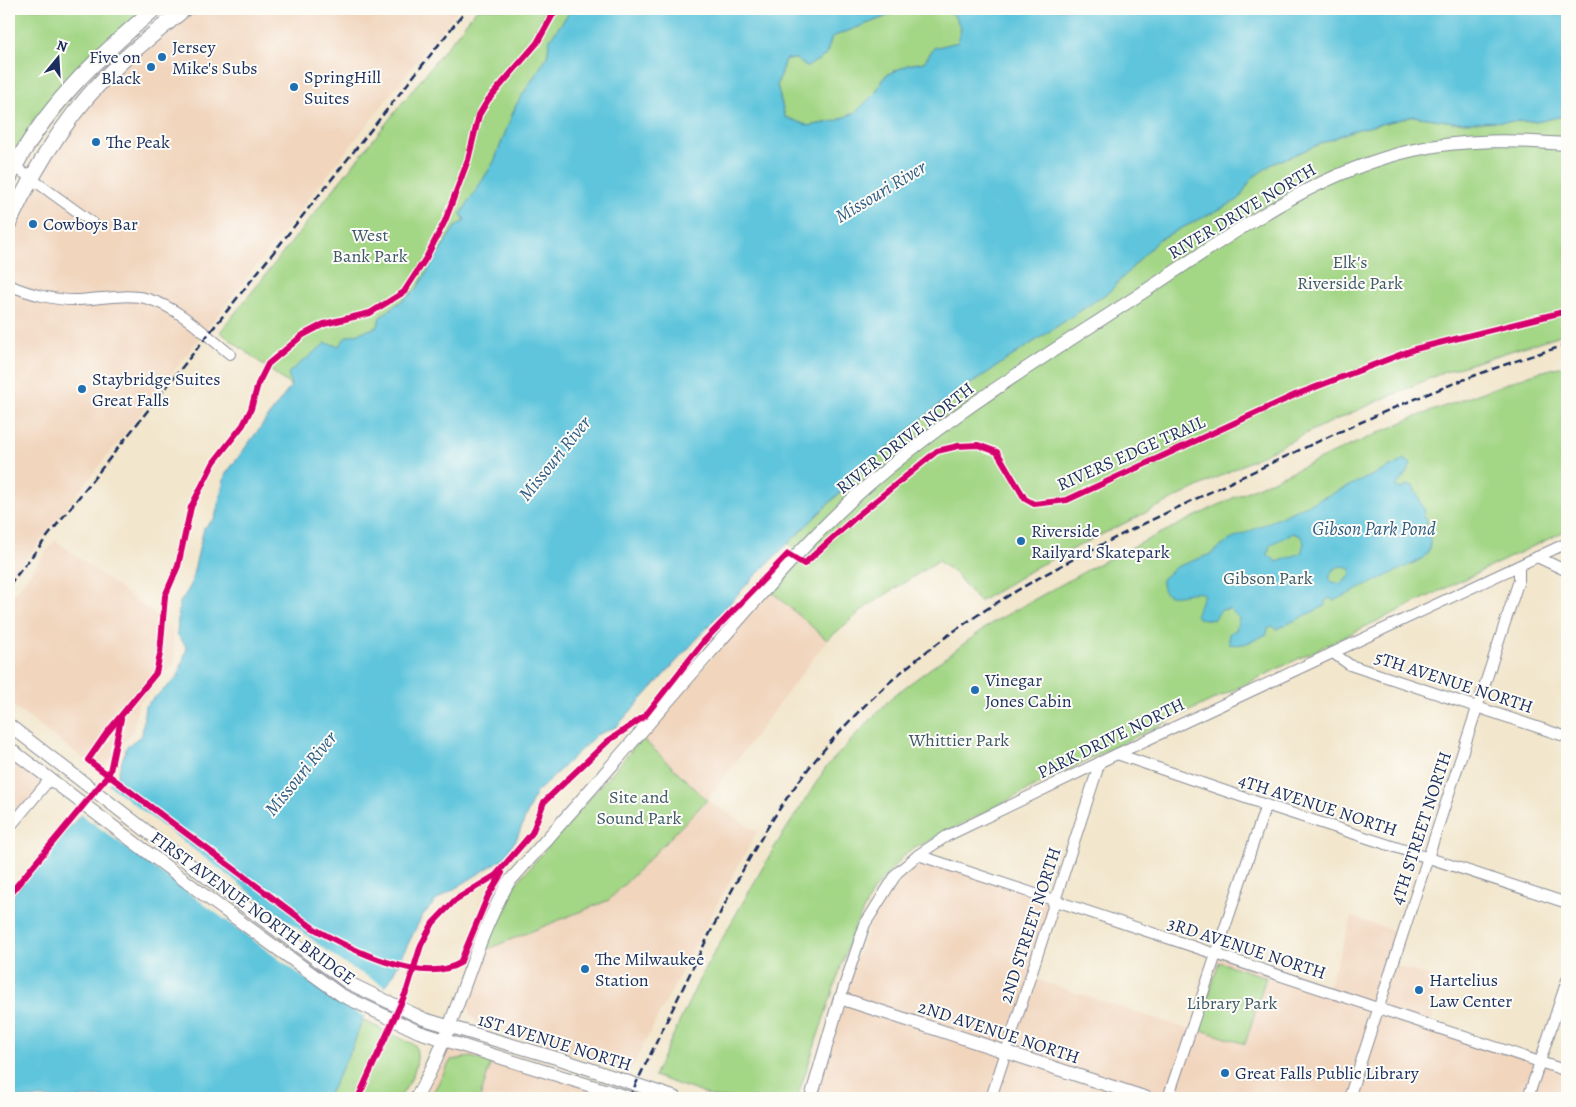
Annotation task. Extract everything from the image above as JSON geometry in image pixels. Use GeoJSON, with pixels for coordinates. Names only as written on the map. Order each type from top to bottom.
{"type":"FeatureCollection","features":[{"type":"Feature","properties":{"kind":"highway"},"geometry":{"type":"LineString","coordinates":[[12,172],[45,119],[79,78],[108,48],[154,9]]}},
{"type":"Feature","properties":{"kind":"highway"},"geometry":{"type":"LineString","coordinates":[[9,223],[30,178],[69,119],[119,64],[184,9]]}},
{"type":"Feature","properties":{"kind":"main road","name":"RIVER DRIVE NORTH"},"geometry":{"type":"LineString","coordinates":[[416,1098],[444,1041],[482,935],[508,883],[764,591],[838,513],[881,474],[985,397],[1100,320],[1247,225],[1334,177],[1380,159],[1448,144],[1511,141],[1567,144]]}},
{"type":"Feature","properties":{"kind":"main road","name":"FIRST AVENUE NORTH BRIDGE"},"geometry":{"type":"LineString","coordinates":[[9,725],[227,893],[347,982],[424,1019]]}},
{"type":"Feature","properties":{"kind":"main road","name":"FIRST AVENUE NORTH BRIDGE"},"geometry":{"type":"LineString","coordinates":[[9,748],[341,995],[419,1032]]}},
{"type":"Feature","properties":{"kind":"main road","name":"2ND AVENUE NORTH"},"geometry":{"type":"LineString","coordinates":[[840,998],[1147,1098]]}},
{"type":"Feature","properties":{"kind":"main road","name":"PARK DRIVE NORTH"},"geometry":{"type":"LineString","coordinates":[[810,1095],[840,998]]}},
{"type":"Feature","properties":{"kind":"main road","name":"1ST AVENUE NORTH"},"geometry":{"type":"LineString","coordinates":[[424,1019],[449,1028],[562,1060],[676,1098]]}},
{"type":"Feature","properties":{"kind":"main road","name":"1ST AVENUE NORTH"},"geometry":{"type":"LineString","coordinates":[[419,1032],[630,1098]]}},
{"type":"Feature","properties":{"kind":"street"},"geometry":{"type":"LineString","coordinates":[[12,172],[30,178],[93,223]]}},
{"type":"Feature","properties":{"kind":"street"},"geometry":{"type":"LineString","coordinates":[[9,285],[45,295],[76,300],[133,297],[148,299],[174,312],[230,354]]}},
{"type":"Feature","properties":{"kind":"street","name":"PARK DRIVE NORTH"},"geometry":{"type":"LineString","coordinates":[[840,998],[864,925],[896,874],[918,854],[947,836],[1100,762],[1567,543]]}},
{"type":"Feature","properties":{"kind":"street"},"geometry":{"type":"LineString","coordinates":[[1537,557],[1567,571]]}},
{"type":"Feature","properties":{"kind":"street","name":"4TH STREET NORTH"},"geometry":{"type":"LineString","coordinates":[[1349,1098],[1519,580],[1519,566]]}},
{"type":"Feature","properties":{"kind":"street","name":"5TH AVENUE NORTH"},"geometry":{"type":"LineString","coordinates":[[1333,654],[1350,665],[1567,736]]}},
{"type":"Feature","properties":{"kind":"street","name":"4TH AVENUE NORTH"},"geometry":{"type":"LineString","coordinates":[[1117,754],[1266,806],[1567,903]]}},
{"type":"Feature","properties":{"kind":"street","name":"2ND STREET NORTH"},"geometry":{"type":"LineString","coordinates":[[991,1098],[1100,762]]}},
{"type":"Feature","properties":{"kind":"street"},"geometry":{"type":"LineString","coordinates":[[9,828],[50,779]]}},
{"type":"Feature","properties":{"kind":"street"},"geometry":{"type":"LineString","coordinates":[[1168,1098],[1214,955],[1266,806]]}},
{"type":"Feature","properties":{"kind":"street","name":"3RD AVENUE NORTH"},"geometry":{"type":"LineString","coordinates":[[918,854],[1055,902],[1567,1071]]}},
{"type":"Feature","properties":{"kind":"street"},"geometry":{"type":"LineString","coordinates":[[1528,1098],[1567,980]]}},
{"type":"Feature","properties":{"kind":"shaded area"},"geometry":{"type":"Polygon","coordinates":[[[184,9],[458,9],[9,581],[9,224],[69,119],[184,9]]]}},
{"type":"Feature","properties":{"kind":"shaded area"},"geometry":{"type":"Polygon","coordinates":[[[55,540],[172,628],[175,663],[139,702],[133,730],[101,772],[9,703],[9,601],[55,540]]]}},
{"type":"Feature","properties":{"kind":"shaded area"},"geometry":{"type":"Polygon","coordinates":[[[771,591],[827,640],[707,800],[642,738],[771,591]]]}},
{"type":"Feature","properties":{"kind":"shaded area"},"geometry":{"type":"Polygon","coordinates":[[[9,748],[50,779],[9,828],[9,748]]]}},
{"type":"Feature","properties":{"kind":"shaded area"},"geometry":{"type":"Polygon","coordinates":[[[707,800],[757,832],[702,932],[630,1071],[478,1024],[470,1014],[468,1001],[485,950],[609,900],[707,800]]]}},
{"type":"Feature","properties":{"kind":"shaded area"},"geometry":{"type":"Polygon","coordinates":[[[918,855],[1055,902],[1031,978],[1190,1030],[1214,955],[1327,991],[1352,917],[1404,934],[1394,965],[1444,981],[1430,1025],[1567,1071],[1567,1098],[811,1098],[840,998],[883,893],[918,855]]]}},
{"type":"Feature","properties":{"kind":"shaded area"},"geometry":{"type":"Polygon","coordinates":[[[444,1041],[623,1098],[416,1098],[444,1041]]]}},
{"type":"Feature","properties":{"kind":"green space"},"geometry":{"type":"Polygon","coordinates":[[[9,9],[154,9],[108,48],[9,178],[9,9]]]}},
{"type":"Feature","properties":{"kind":"green space","name":"West Bank Park"},"geometry":{"type":"Polygon","coordinates":[[[477,9],[572,9],[550,39],[547,57],[516,105],[494,162],[461,214],[465,220],[454,228],[416,290],[380,317],[378,327],[346,337],[339,346],[291,386],[220,332],[477,9]]]}},
{"type":"Feature","properties":{"kind":"green space"},"geometry":{"type":"Polygon","coordinates":[[[902,9],[943,9],[953,14],[961,28],[958,42],[934,48],[924,62],[908,65],[886,75],[876,92],[856,112],[836,121],[808,126],[785,117],[777,85],[785,59],[796,59],[807,67],[826,55],[832,37],[902,9]]]}},
{"type":"Feature","properties":{"kind":"green space","name":"Elk's Riverside Park"},"geometry":{"type":"Polygon","coordinates":[[[1567,115],[1567,333],[1442,373],[1315,429],[1038,566],[979,602],[956,574],[938,561],[866,607],[827,640],[771,591],[804,557],[788,544],[874,459],[936,407],[1110,291],[1158,240],[1238,200],[1252,178],[1272,164],[1351,131],[1414,116],[1453,122],[1541,121],[1567,115]]]}},
{"type":"Feature","properties":{"kind":"green space"},"geometry":{"type":"Polygon","coordinates":[[[1567,365],[1567,530],[1083,762],[907,852],[873,891],[853,931],[797,1098],[717,1098],[654,1076],[702,974],[774,848],[827,766],[893,696],[992,623],[1100,563],[1237,496],[1410,419],[1532,374],[1567,365]]]}},
{"type":"Feature","properties":{"kind":"green space","name":"Site and Sound Park"},"geometry":{"type":"Polygon","coordinates":[[[642,738],[707,800],[609,900],[485,950],[513,887],[642,738]]]}},
{"type":"Feature","properties":{"kind":"green space","name":"Library Park"},"geometry":{"type":"Polygon","coordinates":[[[1219,962],[1266,977],[1245,1044],[1198,1029],[1219,962]]]}},
{"type":"Feature","properties":{"kind":"green space"},"geometry":{"type":"Polygon","coordinates":[[[362,1020],[415,1045],[417,1058],[414,1073],[399,1098],[327,1098],[353,1046],[362,1020]]]}},
{"type":"Feature","properties":{"kind":"green space"},"geometry":{"type":"Polygon","coordinates":[[[471,1057],[491,1063],[480,1098],[430,1098],[451,1060],[471,1057]]]}},
{"type":"Feature","properties":{"kind":"water","name":"Missouri River"},"geometry":{"type":"Polygon","coordinates":[[[572,9],[902,9],[832,37],[826,55],[807,67],[796,59],[785,59],[777,85],[785,117],[809,126],[836,121],[856,112],[876,92],[886,75],[908,65],[924,62],[934,48],[958,42],[961,27],[953,14],[943,9],[1567,9],[1567,115],[1541,121],[1453,122],[1414,116],[1351,131],[1272,164],[1252,178],[1238,200],[1158,240],[1110,291],[936,407],[874,459],[752,579],[616,727],[596,735],[535,794],[517,838],[504,858],[438,899],[422,916],[390,980],[362,1020],[353,1046],[327,1098],[9,1098],[9,900],[62,835],[117,776],[127,746],[142,735],[145,706],[177,678],[187,648],[177,634],[179,604],[190,587],[204,528],[215,518],[225,475],[291,386],[288,373],[326,343],[339,346],[346,337],[378,327],[380,317],[416,290],[454,228],[465,220],[461,214],[494,162],[516,105],[547,57],[550,39],[572,9]]]}},
{"type":"Feature","properties":{"kind":"water","name":"Gibson Park Pond"},"geometry":{"type":"Polygon","coordinates":[[[1404,459],[1411,464],[1396,487],[1402,489],[1407,485],[1413,486],[1425,512],[1423,517],[1426,518],[1430,536],[1430,547],[1425,556],[1420,560],[1334,601],[1330,598],[1325,601],[1325,606],[1277,629],[1272,626],[1268,628],[1267,634],[1239,645],[1229,644],[1229,633],[1236,630],[1239,618],[1230,609],[1221,610],[1214,620],[1198,618],[1196,614],[1204,594],[1170,595],[1163,588],[1162,579],[1176,567],[1211,554],[1230,540],[1395,465],[1404,459]],[[1293,533],[1270,545],[1268,555],[1277,562],[1301,553],[1304,543],[1302,537],[1293,533]],[[1344,566],[1333,570],[1330,575],[1330,581],[1341,584],[1350,576],[1351,569],[1344,566]]]}},
{"type":"Feature","properties":{"kind":"pier"},"geometry":{"type":"Polygon","coordinates":[[[106,783],[343,963],[388,988],[367,1018],[328,995],[79,813],[106,783]]]}},
{"type":"Feature","properties":{"kind":"railway"},"geometry":{"type":"LineString","coordinates":[[9,585],[467,9]]}},
{"type":"Feature","properties":{"kind":"railway"},"geometry":{"type":"LineString","coordinates":[[629,1098],[727,899],[786,799],[822,752],[866,705],[912,663],[960,627],[1010,595],[1116,537],[1395,407],[1480,374],[1567,345]]}},
{"type":"Feature","properties":{"kind":"cycle path"},"geometry":{"type":"LineString","coordinates":[[502,873],[488,896],[460,963],[444,969],[426,970],[385,962],[345,945],[313,928],[88,760],[106,734],[156,673],[160,654],[165,596],[178,566],[191,507],[214,462],[243,425],[251,409],[258,384],[268,364],[303,335],[324,324],[370,313],[404,292],[426,258],[445,221],[468,160],[479,115],[488,100],[537,43],[556,9]]}},
{"type":"Feature","properties":{"kind":"cycle path","name":"RIVERS EDGE TRAIL"},"geometry":{"type":"LineString","coordinates":[[358,1098],[407,990],[421,945],[433,923],[455,900],[496,875],[532,833],[544,802],[608,741],[645,716],[704,641],[788,554],[804,564],[857,516],[937,451],[958,446],[978,445],[997,452],[1025,499],[1034,504],[1067,500],[1295,395],[1415,349],[1567,311]]}},
{"type":"Feature","properties":{"kind":"cycle path"},"geometry":{"type":"LineString","coordinates":[[9,895],[106,778],[110,771],[121,719]]}},
{"type":"Feature","properties":{"kind":"place","name":"Jersey Mike's Subs"},"geometry":{"type":"Point","coordinates":[162,57]}},
{"type":"Feature","properties":{"kind":"place","name":"Five on Black"},"geometry":{"type":"Point","coordinates":[151,67]}},
{"type":"Feature","properties":{"kind":"place","name":"SpringHill Suites"},"geometry":{"type":"Point","coordinates":[294,87]}},
{"type":"Feature","properties":{"kind":"place","name":"The Peak"},"geometry":{"type":"Point","coordinates":[96,142]}},
{"type":"Feature","properties":{"kind":"place","name":"Cowboys Bar"},"geometry":{"type":"Point","coordinates":[33,224]}},
{"type":"Feature","properties":{"kind":"place","name":"Staybridge Suites Great Falls"},"geometry":{"type":"Point","coordinates":[82,389]}},
{"type":"Feature","properties":{"kind":"place","name":"Riverside Railyard Skatepark"},"geometry":{"type":"Point","coordinates":[1021,541]}},
{"type":"Feature","properties":{"kind":"place","name":"Vinegar Jones Cabin"},"geometry":{"type":"Point","coordinates":[975,690]}},
{"type":"Feature","properties":{"kind":"place","name":"The Milwaukee Station"},"geometry":{"type":"Point","coordinates":[585,969]}},
{"type":"Feature","properties":{"kind":"place","name":"Hartelius Law Center"},"geometry":{"type":"Point","coordinates":[1419,990]}},
{"type":"Feature","properties":{"kind":"place","name":"Great Falls Public Library"},"geometry":{"type":"Point","coordinates":[1225,1073]}},
{"type":"Feature","properties":{"kind":"park label","name":"Gibson Park"},"geometry":{"type":"Point","coordinates":[1268,578]}},
{"type":"Feature","properties":{"kind":"park label","name":"Whittier Park"},"geometry":{"type":"Point","coordinates":[959,740]}}]}
